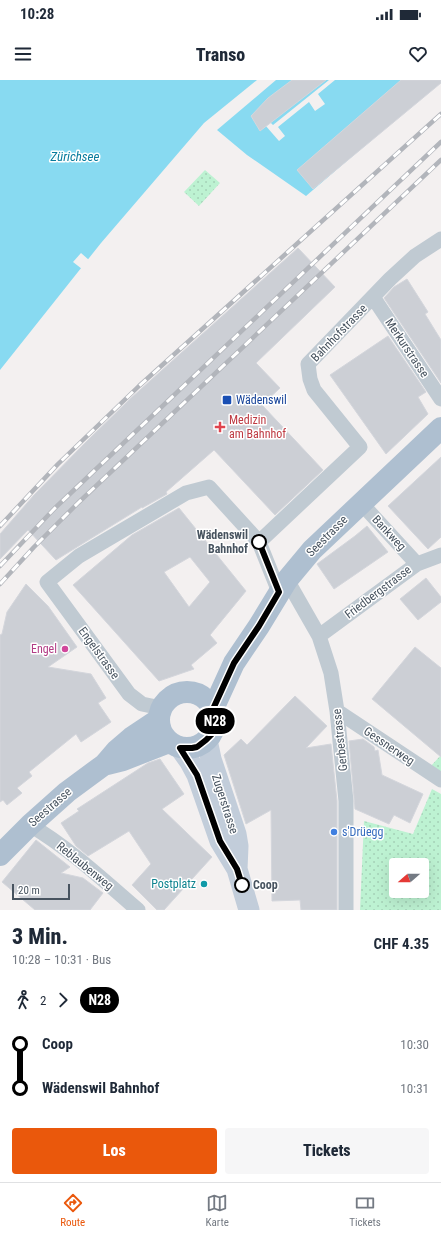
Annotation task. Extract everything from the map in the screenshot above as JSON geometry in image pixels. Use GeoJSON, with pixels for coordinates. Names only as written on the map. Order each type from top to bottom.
{"type":"FeatureCollection","features":[{"type":"Feature","properties":{"kind":"main road","name":"Seestrasse"},"geometry":{"type":"LineString","coordinates":[[213,709],[234,663],[259,626],[283,586],[312,550],[441,428]]}},
{"type":"Feature","properties":{"kind":"main road","name":"Seestrasse"},"geometry":{"type":"LineString","coordinates":[[192,692],[234,663]]}},
{"type":"Feature","properties":{"kind":"main road"},"geometry":{"type":"LineString","coordinates":[[185,692],[192,692],[205,698],[213,709],[215,716],[214,729],[202,744],[192,748],[175,745],[161,732],[160,714],[171,696],[185,692]]}},
{"type":"Feature","properties":{"kind":"main road","name":"Seestrasse"},"geometry":{"type":"LineString","coordinates":[[0,855],[30,824],[67,792],[105,764],[117,750],[160,714]]}},
{"type":"Feature","properties":{"kind":"main road","name":"Zugerstrasse"},"geometry":{"type":"LineString","coordinates":[[206,740],[236,834],[238,846],[237,869]]}},
{"type":"Feature","properties":{"kind":"main road","name":"Seestrasse"},"geometry":{"type":"LineString","coordinates":[[105,764],[175,745]]}},
{"type":"Feature","properties":{"kind":"main road","name":"Zugerstrasse"},"geometry":{"type":"LineString","coordinates":[[175,745],[197,775],[220,841],[237,869],[249,910]]}},
{"type":"Feature","properties":{"kind":"street","name":"Bahnhofstrasse"},"geometry":{"type":"LineString","coordinates":[[259,542],[360,447],[314,390],[310,379],[308,364],[373,296],[415,256],[441,239]]}},
{"type":"Feature","properties":{"kind":"street","name":"Merkurstrasse"},"geometry":{"type":"LineString","coordinates":[[373,296],[441,399]]}},
{"type":"Feature","properties":{"kind":"street","name":"Engelstrasse"},"geometry":{"type":"LineString","coordinates":[[160,714],[142,704],[129,694],[47,582],[79,556],[186,493],[209,487],[259,542]]}},
{"type":"Feature","properties":{"kind":"street","name":"Bankweg"},"geometry":{"type":"LineString","coordinates":[[361,503],[417,564]]}},
{"type":"Feature","properties":{"kind":"street"},"geometry":{"type":"LineString","coordinates":[[259,542],[283,586]]}},
{"type":"Feature","properties":{"kind":"street","name":"Friedbergstrasse"},"geometry":{"type":"LineString","coordinates":[[319,636],[417,564],[441,555]]}},
{"type":"Feature","properties":{"kind":"street","name":"Gerbestrasse"},"geometry":{"type":"LineString","coordinates":[[283,586],[319,636],[331,673],[337,711],[346,801],[346,910]]}},
{"type":"Feature","properties":{"kind":"street","name":"Gessnerweg"},"geometry":{"type":"LineString","coordinates":[[337,711],[441,780]]}},
{"type":"Feature","properties":{"kind":"street","name":"Reblaubenweg"},"geometry":{"type":"LineString","coordinates":[[30,824],[91,870],[138,910]]}},
{"type":"Feature","properties":{"kind":"green space"},"geometry":{"type":"Polygon","coordinates":[[[205,170],[220,183],[199,206],[184,192],[205,170]]]}},
{"type":"Feature","properties":{"kind":"green space"},"geometry":{"type":"Polygon","coordinates":[[[441,755],[441,774],[430,767],[441,755]]]}},
{"type":"Feature","properties":{"kind":"green space"},"geometry":{"type":"Polygon","coordinates":[[[432,789],[441,794],[441,910],[360,910],[364,821],[413,834],[432,789]]]}},
{"type":"Feature","properties":{"kind":"water","name":"Zürichsee"},"geometry":{"type":"Polygon","coordinates":[[[0,80],[257,80],[204,123],[101,243],[0,370],[0,80]]]}},
{"type":"Feature","properties":{"kind":"water"},"geometry":{"type":"Polygon","coordinates":[[[276,80],[441,80],[306,196],[247,155],[217,130],[276,80]]]}},
{"type":"Feature","properties":{"kind":"pier"},"geometry":{"type":"Polygon","coordinates":[[[329,80],[335,80],[318,94],[325,104],[315,111],[309,102],[278,127],[285,136],[279,141],[265,125],[270,122],[273,125],[329,80]]]}},
{"type":"Feature","properties":{"kind":"pier"},"geometry":{"type":"Polygon","coordinates":[[[81,253],[89,260],[82,269],[73,262],[81,253]]]}},
{"type":"Feature","properties":{"kind":"building"},"geometry":{"type":"Polygon","coordinates":[[[292,80],[326,80],[260,131],[251,116],[268,98],[292,80]]]}},
{"type":"Feature","properties":{"kind":"building"},"geometry":{"type":"Polygon","coordinates":[[[401,80],[441,80],[441,83],[313,189],[297,170],[401,80]]]}},
{"type":"Feature","properties":{"kind":"building"},"geometry":{"type":"Polygon","coordinates":[[[298,248],[335,287],[256,363],[280,388],[262,405],[323,470],[275,515],[214,450],[166,492],[167,494],[142,507],[56,560],[28,530],[0,559],[0,534],[34,495],[131,398],[298,248]]]}},
{"type":"Feature","properties":{"kind":"building"},"geometry":{"type":"Polygon","coordinates":[[[407,279],[428,312],[425,314],[441,340],[441,383],[384,298],[394,287],[407,279]]]}},
{"type":"Feature","properties":{"kind":"building"},"geometry":{"type":"Polygon","coordinates":[[[388,336],[426,392],[418,397],[428,414],[386,454],[330,375],[388,336]]]}},
{"type":"Feature","properties":{"kind":"building"},"geometry":{"type":"Polygon","coordinates":[[[441,457],[441,537],[428,549],[388,506],[441,457]]]}},
{"type":"Feature","properties":{"kind":"building"},"geometry":{"type":"Polygon","coordinates":[[[179,508],[246,591],[210,635],[217,643],[191,665],[194,669],[159,681],[73,585],[132,535],[179,508]],[[190,557],[164,572],[189,607],[210,582],[190,557]]]}},
{"type":"Feature","properties":{"kind":"building"},"geometry":{"type":"Polygon","coordinates":[[[367,526],[388,552],[334,589],[317,564],[367,526]]]}},
{"type":"Feature","properties":{"kind":"building"},"geometry":{"type":"Polygon","coordinates":[[[426,578],[441,597],[441,602],[418,620],[400,599],[426,578]]]}},
{"type":"Feature","properties":{"kind":"building"},"geometry":{"type":"Polygon","coordinates":[[[26,584],[48,606],[77,647],[48,667],[91,674],[106,698],[98,703],[111,722],[81,742],[76,734],[29,772],[32,776],[17,788],[22,793],[7,805],[3,800],[0,802],[0,635],[2,634],[7,612],[26,584]]]}},
{"type":"Feature","properties":{"kind":"building"},"geometry":{"type":"Polygon","coordinates":[[[415,647],[441,668],[441,757],[372,699],[415,647]]]}},
{"type":"Feature","properties":{"kind":"building"},"geometry":{"type":"Polygon","coordinates":[[[295,696],[327,726],[306,748],[331,744],[337,801],[337,910],[301,910],[300,900],[272,901],[271,810],[246,824],[224,755],[241,739],[247,745],[295,696]]]}},
{"type":"Feature","properties":{"kind":"building"},"geometry":{"type":"Polygon","coordinates":[[[363,739],[374,747],[375,751],[378,750],[382,775],[423,794],[410,823],[394,815],[389,824],[355,809],[349,741],[363,739]]]}},
{"type":"Feature","properties":{"kind":"building"},"geometry":{"type":"Polygon","coordinates":[[[160,759],[184,794],[162,809],[212,857],[164,910],[157,910],[132,885],[151,864],[129,831],[88,856],[76,846],[61,823],[79,811],[77,809],[148,763],[160,759]]]}},
{"type":"Feature","properties":{"kind":"building"},"geometry":{"type":"Polygon","coordinates":[[[36,840],[70,867],[61,873],[83,878],[103,893],[90,910],[35,910],[2,882],[36,840]]]}},
{"type":"Feature","properties":{"kind":"railway"},"geometry":{"type":"LineString","coordinates":[[0,526],[58,464],[139,386],[441,114]]}},
{"type":"Feature","properties":{"kind":"railway"},"geometry":{"type":"LineString","coordinates":[[0,566],[55,508],[441,142]]}},
{"type":"Feature","properties":{"kind":"railway"},"geometry":{"type":"LineString","coordinates":[[0,584],[78,503],[441,160]]}},
{"type":"Feature","properties":{"kind":"bus line","name":"N28"},"geometry":{"type":"LineString","coordinates":[[242,885],[237,869],[220,841],[197,775],[180,748],[197,747],[211,735],[215,722],[213,709],[234,663],[259,626],[279,592],[259,542]]}},
{"type":"Feature","properties":{"kind":"place","name":"Wädenswil"},"geometry":{"type":"Point","coordinates":[227,400]}},
{"type":"Feature","properties":{"kind":"place","name":"Medizin am Bahnhof"},"geometry":{"type":"Point","coordinates":[220,427]}},
{"type":"Feature","properties":{"kind":"place","name":"Wädenswil Bahnhof"},"geometry":{"type":"Point","coordinates":[259,542]}},
{"type":"Feature","properties":{"kind":"place","name":"Engel"},"geometry":{"type":"Point","coordinates":[65,649]}},
{"type":"Feature","properties":{"kind":"place","name":"s'Drüegg"},"geometry":{"type":"Point","coordinates":[334,832]}},
{"type":"Feature","properties":{"kind":"place","name":"Postplatz"},"geometry":{"type":"Point","coordinates":[204,884]}},
{"type":"Feature","properties":{"kind":"place","name":"Coop"},"geometry":{"type":"Point","coordinates":[242,885]}}]}
